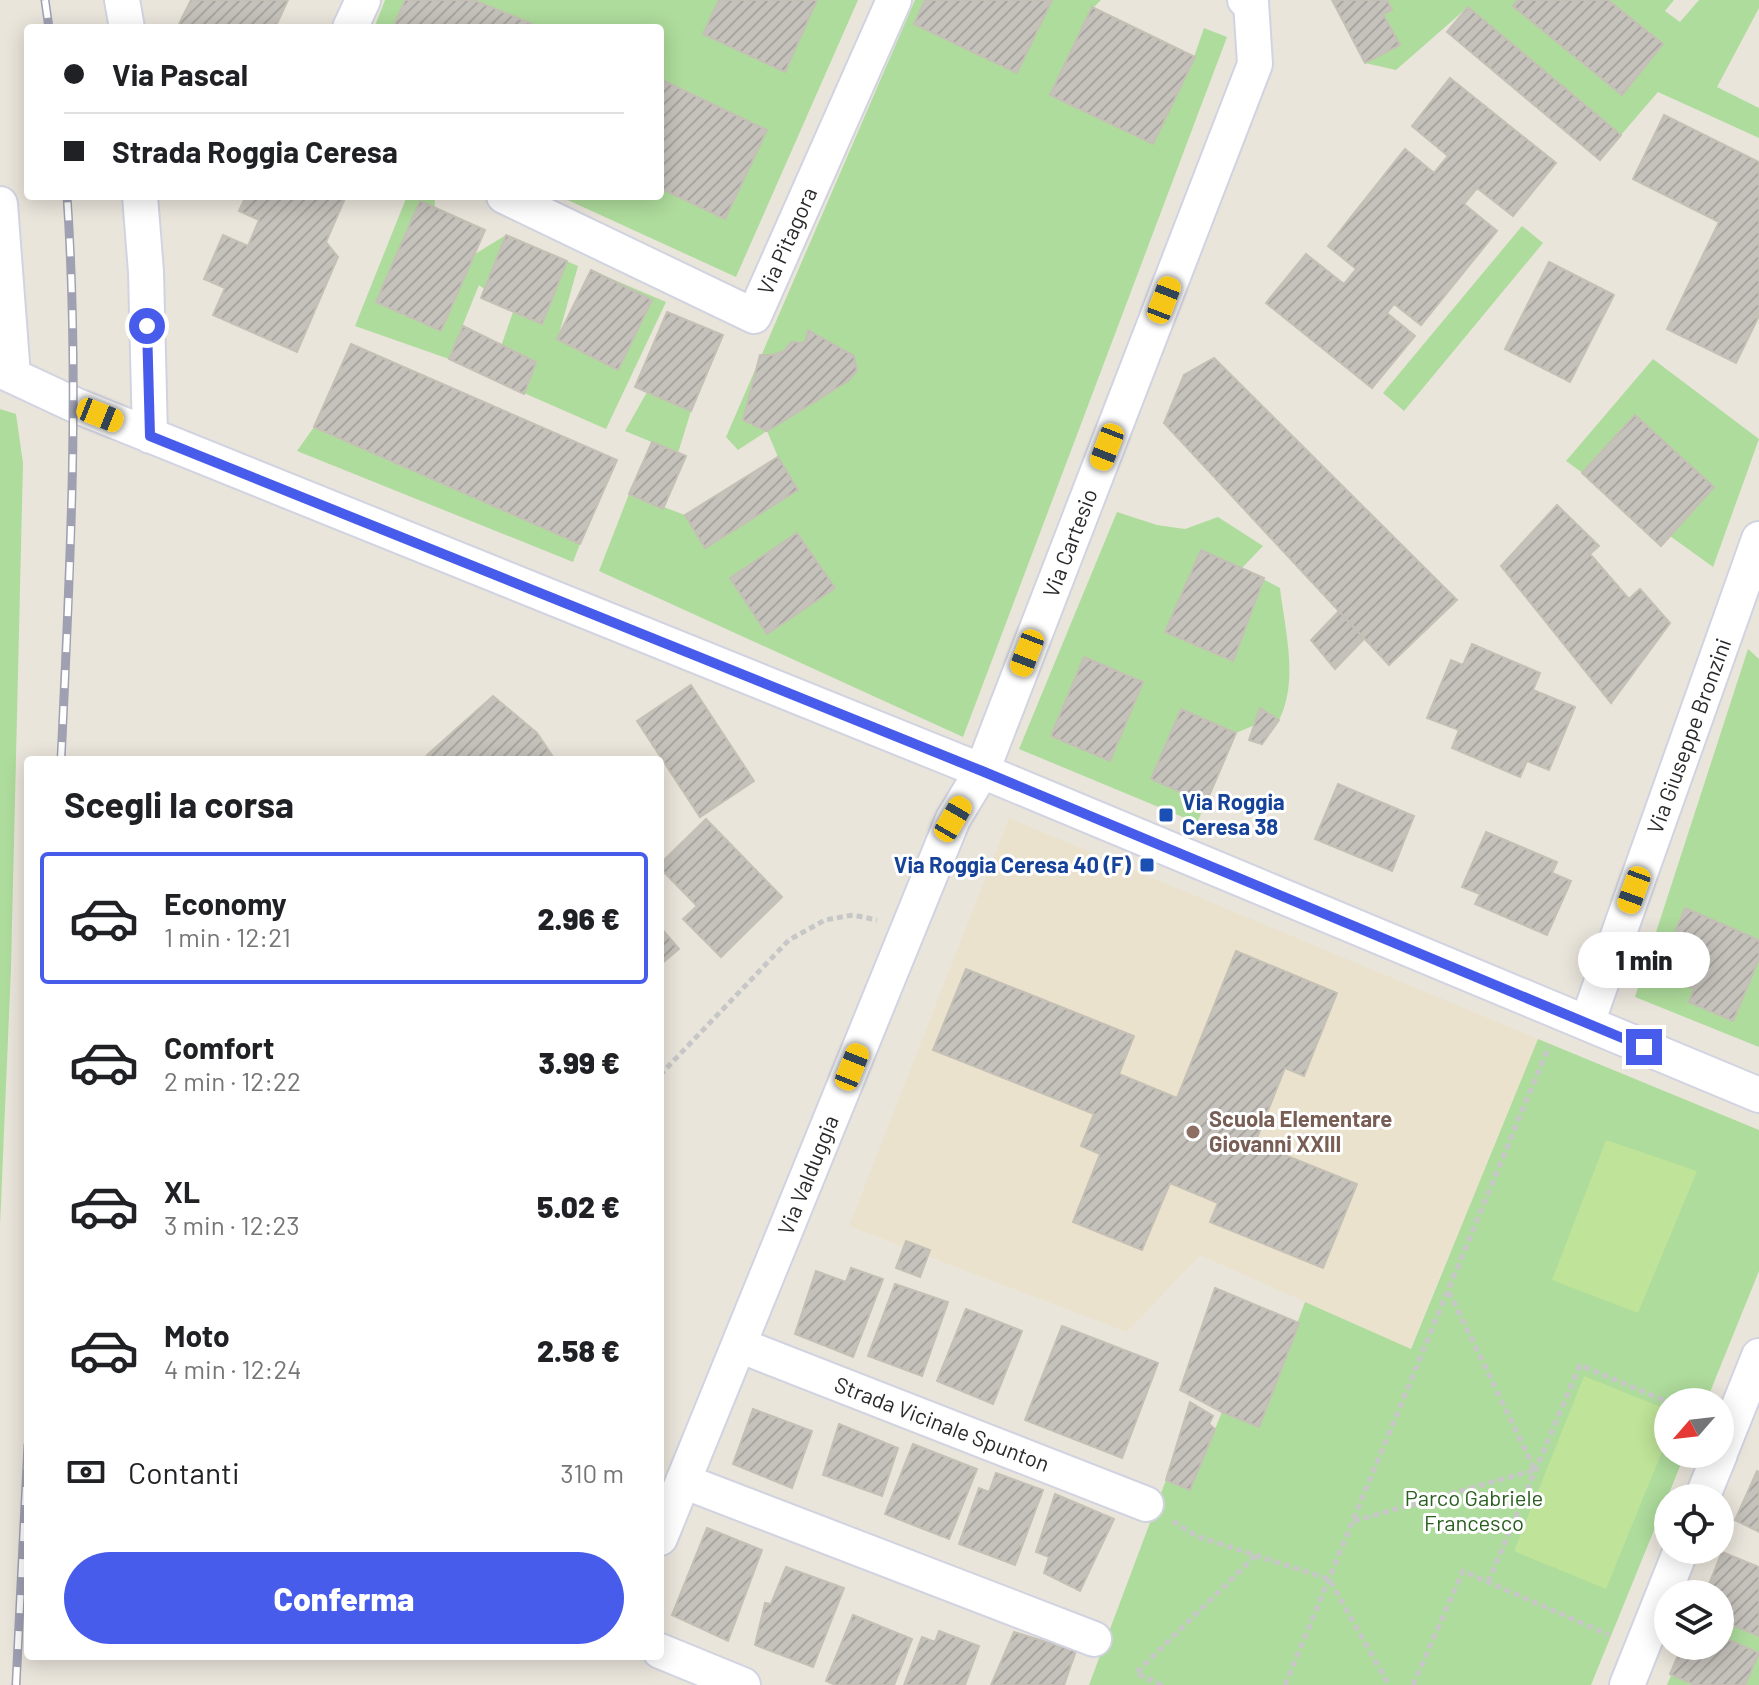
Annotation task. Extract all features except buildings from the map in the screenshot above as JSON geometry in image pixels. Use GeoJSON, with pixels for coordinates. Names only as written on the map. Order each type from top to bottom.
{"type":"FeatureCollection","features":[{"type":"Feature","properties":{"kind":"street"},"geometry":{"type":"LineString","coordinates":[[122,0],[126,24]]}},
{"type":"Feature","properties":{"kind":"street"},"geometry":{"type":"LineString","coordinates":[[352,24],[363,0]]}},
{"type":"Feature","properties":{"kind":"street","name":"Via Pitagora"},"geometry":{"type":"LineString","coordinates":[[512,200],[754,316],[894,0]]}},
{"type":"Feature","properties":{"kind":"street","name":"Via Cartesio"},"geometry":{"type":"LineString","coordinates":[[982,771],[1255,64],[1251,2],[1245,0]]}},
{"type":"Feature","properties":{"kind":"street"},"geometry":{"type":"LineString","coordinates":[[140,200],[146,272],[150,436]]}},
{"type":"Feature","properties":{"kind":"street"},"geometry":{"type":"LineString","coordinates":[[0,204],[6,373],[150,436],[982,771],[1759,1095]]}},
{"type":"Feature","properties":{"kind":"street","name":"Via Giuseppe Bronzini"},"geometry":{"type":"LineString","coordinates":[[1587,1023],[1759,539]]}},
{"type":"Feature","properties":{"kind":"street","name":"Via Valduggia"},"geometry":{"type":"LineString","coordinates":[[664,1528],[953,819],[982,771]]}},
{"type":"Feature","properties":{"kind":"street","name":"Strada Vicinale Spunton"},"geometry":{"type":"LineString","coordinates":[[739,1345],[1156,1510]]}},
{"type":"Feature","properties":{"kind":"street"},"geometry":{"type":"LineString","coordinates":[[1734,1419],[1759,1356]]}},
{"type":"Feature","properties":{"kind":"street"},"geometry":{"type":"LineString","coordinates":[[683,1481],[1094,1639]]}},
{"type":"Feature","properties":{"kind":"street"},"geometry":{"type":"LineString","coordinates":[[1627,1685],[1675,1564]]}},
{"type":"Feature","properties":{"kind":"street"},"geometry":{"type":"LineString","coordinates":[[664,1653],[743,1685]]}},
{"type":"Feature","properties":{"kind":"path"},"geometry":{"type":"LineString","coordinates":[[664,1071],[789,940],[825,920],[853,915],[909,928]]}},
{"type":"Feature","properties":{"kind":"path"},"geometry":{"type":"LineString","coordinates":[[1285,1685],[1553,1038]]}},
{"type":"Feature","properties":{"kind":"path"},"geometry":{"type":"LineString","coordinates":[[1448,1290],[1535,1470]]}},
{"type":"Feature","properties":{"kind":"path"},"geometry":{"type":"LineString","coordinates":[[1488,1582],[1580,1365],[1654,1396]]}},
{"type":"Feature","properties":{"kind":"path"},"geometry":{"type":"LineString","coordinates":[[1353,1521],[1535,1470]]}},
{"type":"Feature","properties":{"kind":"path"},"geometry":{"type":"LineString","coordinates":[[1156,1510],[1196,1536],[1329,1579],[1389,1685]]}},
{"type":"Feature","properties":{"kind":"path"},"geometry":{"type":"LineString","coordinates":[[1162,1685],[1136,1673],[1256,1556]]}},
{"type":"Feature","properties":{"kind":"path"},"geometry":{"type":"LineString","coordinates":[[1413,1685],[1463,1571],[1614,1637]]}},
{"type":"Feature","properties":{"kind":"shaded area","name":"Scuola Elementare Giovanni XXIII"},"geometry":{"type":"Polygon","coordinates":[[[1009,818],[1538,1039],[1410,1349],[1200,1255],[1127,1332],[849,1226],[1009,818]]]}},
{"type":"Feature","properties":{"kind":"green space"},"geometry":{"type":"Polygon","coordinates":[[[385,0],[858,0],[736,277],[568,200],[664,200],[664,24],[376,24],[385,0]]]}},
{"type":"Feature","properties":{"kind":"green space"},"geometry":{"type":"Polygon","coordinates":[[[915,0],[1101,0],[1093,8],[1194,57],[1204,28],[1227,37],[963,737],[599,571],[629,494],[685,515],[778,457],[767,431],[738,450],[726,437],[915,0]]]}},
{"type":"Feature","properties":{"kind":"green space"},"geometry":{"type":"Polygon","coordinates":[[[1355,0],[1674,0],[1665,11],[1680,22],[1699,0],[1759,0],[1759,8],[1717,87],[1759,108],[1759,138],[1658,92],[1621,135],[1468,7],[1396,70],[1365,63],[1355,0]]]}},
{"type":"Feature","properties":{"kind":"green space"},"geometry":{"type":"Polygon","coordinates":[[[405,200],[435,200],[433,252],[465,275],[475,254],[506,235],[578,266],[559,334],[591,270],[666,302],[606,429],[490,378],[513,312],[479,285],[449,359],[355,326],[405,200]]]}},
{"type":"Feature","properties":{"kind":"green space"},"geometry":{"type":"Polygon","coordinates":[[[1522,226],[1543,243],[1404,411],[1383,393],[1522,226]]]}},
{"type":"Feature","properties":{"kind":"green space"},"geometry":{"type":"Polygon","coordinates":[[[1653,359],[1759,439],[1713,567],[1566,461],[1653,359]]]}},
{"type":"Feature","properties":{"kind":"green space"},"geometry":{"type":"Polygon","coordinates":[[[647,392],[691,411],[678,453],[625,431],[647,392]]]}},
{"type":"Feature","properties":{"kind":"green space"},"geometry":{"type":"Polygon","coordinates":[[[0,409],[16,414],[23,463],[11,968],[0,1226],[0,409]]]}},
{"type":"Feature","properties":{"kind":"green space"},"geometry":{"type":"Polygon","coordinates":[[[314,427],[580,544],[573,562],[297,451],[314,427]]]}},
{"type":"Feature","properties":{"kind":"green space"},"geometry":{"type":"Polygon","coordinates":[[[1117,512],[1157,525],[1185,529],[1218,517],[1263,546],[1242,568],[1280,588],[1289,655],[1285,705],[1279,720],[1260,708],[1255,725],[1236,733],[1197,823],[1019,749],[1117,512]]]}},
{"type":"Feature","properties":{"kind":"green space"},"geometry":{"type":"Polygon","coordinates":[[[1748,649],[1759,659],[1759,1047],[1635,997],[1748,649]]]}},
{"type":"Feature","properties":{"kind":"green space","name":"Parco Gabriele Francesco"},"geometry":{"type":"Polygon","coordinates":[[[1538,1039],[1759,1130],[1759,1271],[1712,1388],[1654,1388],[1654,1468],[1679,1468],[1673,1484],[1654,1484],[1654,1530],[1591,1685],[1089,1685],[1166,1480],[1190,1490],[1222,1412],[1259,1427],[1305,1302],[1411,1349],[1538,1039]]]}},
{"type":"Feature","properties":{"kind":"green space"},"geometry":{"type":"Polygon","coordinates":[[[1606,1140],[1697,1171],[1638,1313],[1552,1280],[1606,1140]]]}},
{"type":"Feature","properties":{"kind":"green space"},"geometry":{"type":"Polygon","coordinates":[[[1584,1376],[1654,1404],[1655,1468],[1606,1589],[1514,1551],[1584,1376]]]}},
{"type":"Feature","properties":{"kind":"green space"},"geometry":{"type":"Polygon","coordinates":[[[1734,1562],[1759,1582],[1759,1685],[1667,1685],[1677,1660],[1734,1660],[1734,1580],[1711,1580],[1717,1564],[1734,1562]]]}},
{"type":"Feature","properties":{"kind":"railway"},"geometry":{"type":"LineString","coordinates":[[45,0],[48,24]]}},
{"type":"Feature","properties":{"kind":"railway"},"geometry":{"type":"LineString","coordinates":[[61,756],[73,408],[67,200]]}},
{"type":"Feature","properties":{"kind":"railway"},"geometry":{"type":"LineString","coordinates":[[16,1685],[24,1525]]}},
{"type":"Feature","properties":{"kind":"place","name":"Via Roggia Ceresa 38"},"geometry":{"type":"Point","coordinates":[1166,815]}},
{"type":"Feature","properties":{"kind":"place","name":"Via Roggia Ceresa 40 (F)"},"geometry":{"type":"Point","coordinates":[1147,865]}},
{"type":"Feature","properties":{"kind":"place","name":"Scuola Elementare Giovanni XXIII"},"geometry":{"type":"Point","coordinates":[1193,1132]}},
{"type":"Feature","properties":{"kind":"route"},"geometry":{"type":"LineString","coordinates":[[147,326],[150,436],[982,771],[1644,1047]]}}]}
